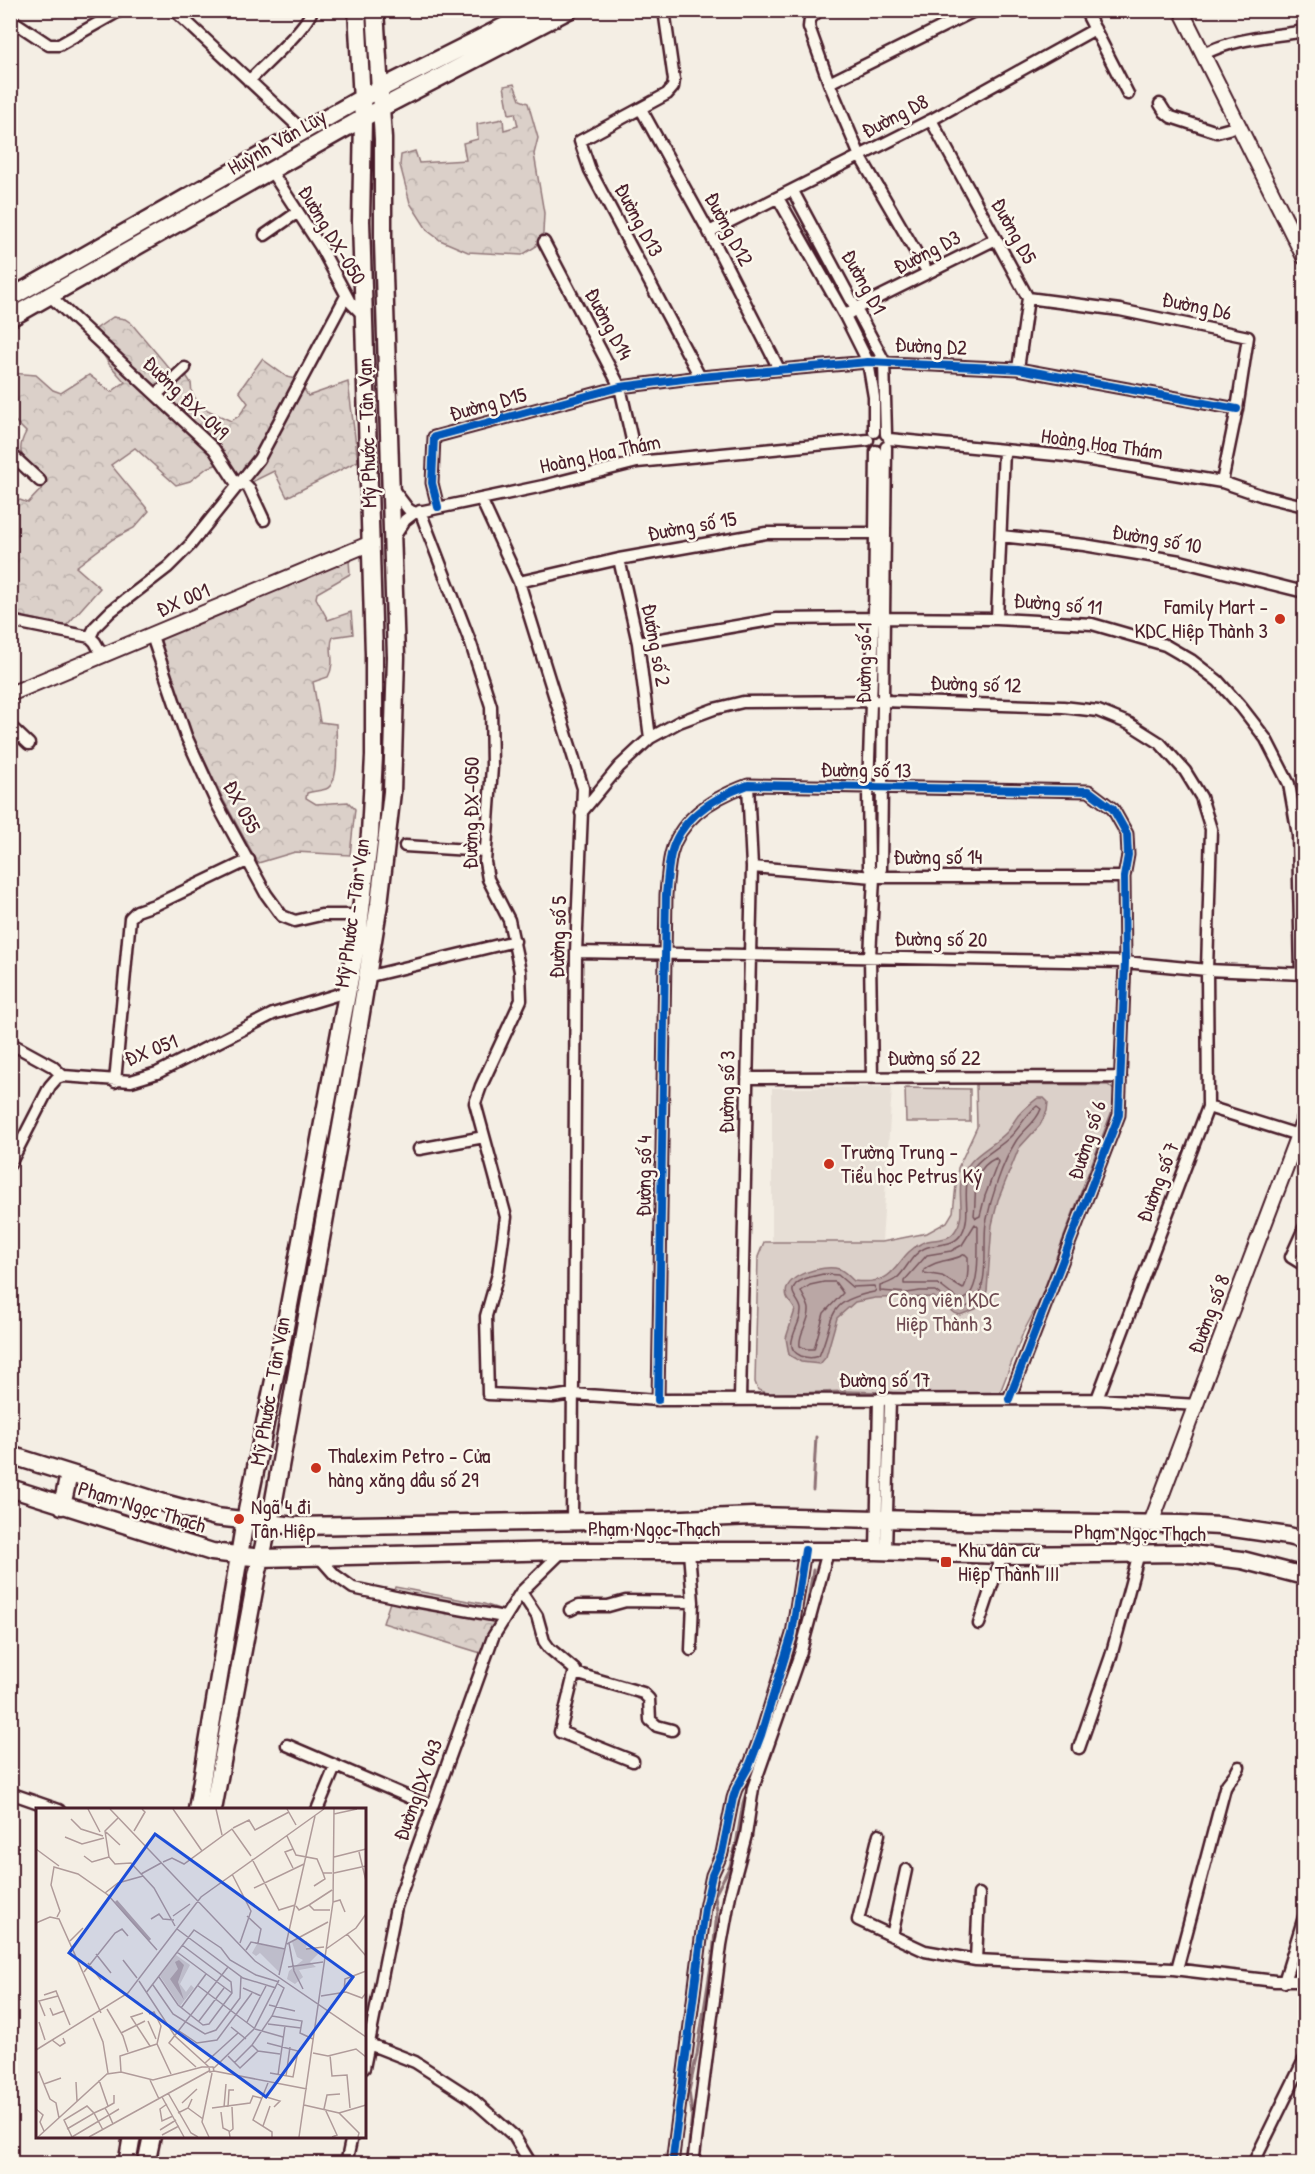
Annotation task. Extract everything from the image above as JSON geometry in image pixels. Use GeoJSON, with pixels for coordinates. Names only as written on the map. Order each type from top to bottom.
{"type":"FeatureCollection","features":[{"type":"Feature","properties":{"kind":"main road","name":"Mỹ Phước - Tân Vạn"},"geometry":{"type":"LineString","coordinates":[[197,1808],[241,1556],[245,1520],[285,1327],[361,915],[370,834],[374,767],[371,543],[361,221],[363,119],[360,99],[357,10]]}},
{"type":"Feature","properties":{"kind":"main road","name":"Mỹ Phước - Tân Vạn"},"geometry":{"type":"LineString","coordinates":[[213,1808],[269,1524],[354,1055],[379,904],[392,792],[396,657],[381,108],[375,10]]}},
{"type":"Feature","properties":{"kind":"main road","name":"Huỳnh Văn Lũy"},"geometry":{"type":"LineString","coordinates":[[10,298],[302,130],[537,10]]}},
{"type":"Feature","properties":{"kind":"main road","name":"Huỳnh Văn Lũy"},"geometry":{"type":"LineString","coordinates":[[10,318],[381,108],[569,10]]}},
{"type":"Feature","properties":{"kind":"main road","name":"Phạm Ngọc Thạch"},"geometry":{"type":"LineString","coordinates":[[10,1455],[164,1503],[216,1516],[269,1524],[313,1526],[660,1521],[753,1516],[1221,1526],[1305,1540]]}},
{"type":"Feature","properties":{"kind":"main road"},"geometry":{"type":"LineString","coordinates":[[62,1506],[69,1474]]}},
{"type":"Feature","properties":{"kind":"main road","name":"Phạm Ngọc Thạch"},"geometry":{"type":"LineString","coordinates":[[10,1488],[212,1552],[261,1558],[563,1551],[805,1550],[1002,1555],[1183,1553],[1242,1560],[1305,1576]]}},
{"type":"Feature","properties":{"kind":"main road"},"geometry":{"type":"LineString","coordinates":[[127,2163],[132,2138]]}},
{"type":"Feature","properties":{"kind":"main road"},"geometry":{"type":"LineString","coordinates":[[146,2163],[152,2138]]}},
{"type":"Feature","properties":{"kind":"street"},"geometry":{"type":"LineString","coordinates":[[10,19],[49,45],[59,45],[121,10]]}},
{"type":"Feature","properties":{"kind":"street"},"geometry":{"type":"LineString","coordinates":[[249,81],[300,30],[310,18],[312,10]]}},
{"type":"Feature","properties":{"kind":"street"},"geometry":{"type":"LineString","coordinates":[[641,109],[667,94],[673,87],[674,80],[664,10]]}},
{"type":"Feature","properties":{"kind":"street"},"geometry":{"type":"LineString","coordinates":[[819,10],[810,19],[809,27],[829,83],[860,156],[928,273]]}},
{"type":"Feature","properties":{"kind":"street"},"geometry":{"type":"LineString","coordinates":[[829,83],[976,10]]}},
{"type":"Feature","properties":{"kind":"street"},"geometry":{"type":"LineString","coordinates":[[1085,10],[1128,94]]}},
{"type":"Feature","properties":{"kind":"street"},"geometry":{"type":"LineString","coordinates":[[1181,10],[1305,256]]}},
{"type":"Feature","properties":{"kind":"street"},"geometry":{"type":"LineString","coordinates":[[179,12],[302,130]]}},
{"type":"Feature","properties":{"kind":"street","name":"Đường D8"},"geometry":{"type":"LineString","coordinates":[[709,232],[931,120],[1095,29]]}},
{"type":"Feature","properties":{"kind":"street"},"geometry":{"type":"LineString","coordinates":[[1202,55],[1232,42],[1305,31]]}},
{"type":"Feature","properties":{"kind":"street"},"geometry":{"type":"LineString","coordinates":[[1160,104],[1171,117],[1217,132],[1239,126]]}},
{"type":"Feature","properties":{"kind":"street","name":"Đường D12"},"geometry":{"type":"LineString","coordinates":[[641,109],[709,232],[779,369]]}},
{"type":"Feature","properties":{"kind":"street","name":"Đường D13"},"geometry":{"type":"LineString","coordinates":[[641,109],[580,141],[590,170],[700,377]]}},
{"type":"Feature","properties":{"kind":"street","name":"Đường D5"},"geometry":{"type":"LineString","coordinates":[[931,120],[1028,298],[1018,369]]}},
{"type":"Feature","properties":{"kind":"street","name":"Đường DX-050"},"geometry":{"type":"LineString","coordinates":[[271,171],[320,246],[346,296],[364,316]]}},
{"type":"Feature","properties":{"kind":"street","name":"Đường D1"},"geometry":{"type":"LineString","coordinates":[[793,191],[884,361],[884,443]]}},
{"type":"Feature","properties":{"kind":"street","name":"Đường D1"},"geometry":{"type":"LineString","coordinates":[[778,198],[845,316],[868,362],[874,397],[871,436]]}},
{"type":"Feature","properties":{"kind":"street"},"geometry":{"type":"LineString","coordinates":[[265,235],[298,212]]}},
{"type":"Feature","properties":{"kind":"street","name":"Đường D3"},"geometry":{"type":"LineString","coordinates":[[845,316],[996,239]]}},
{"type":"Feature","properties":{"kind":"street"},"geometry":{"type":"LineString","coordinates":[[807,247],[818,240]]}},
{"type":"Feature","properties":{"kind":"street","name":"Đường D14"},"geometry":{"type":"LineString","coordinates":[[544,242],[620,387],[637,462]]}},
{"type":"Feature","properties":{"kind":"street","name":"Đường ĐX-049"},"geometry":{"type":"LineString","coordinates":[[50,296],[214,449],[238,486],[244,483],[249,488],[264,520]]}},
{"type":"Feature","properties":{"kind":"street"},"geometry":{"type":"LineString","coordinates":[[90,638],[95,627],[111,611],[176,560],[263,453],[346,296]]}},
{"type":"Feature","properties":{"kind":"street","name":"Đường D6"},"geometry":{"type":"LineString","coordinates":[[1028,298],[1120,310],[1248,337],[1238,409],[1222,482]]}},
{"type":"Feature","properties":{"kind":"street","name":"Đường D2"},"geometry":{"type":"LineString","coordinates":[[620,387],[779,369],[884,361],[1018,369],[1238,409]]}},
{"type":"Feature","properties":{"kind":"street"},"geometry":{"type":"LineString","coordinates":[[157,394],[185,368]]}},
{"type":"Feature","properties":{"kind":"street","name":"Đường D15"},"geometry":{"type":"LineString","coordinates":[[438,507],[432,483],[434,437],[620,387]]}},
{"type":"Feature","properties":{"kind":"street","name":"Hoàng Hoa Thám"},"geometry":{"type":"LineString","coordinates":[[417,512],[543,486],[637,462],[871,436],[882,431],[884,443],[1066,456],[1222,482],[1263,496],[1305,506]]}},
{"type":"Feature","properties":{"kind":"street"},"geometry":{"type":"LineString","coordinates":[[871,436],[871,449],[884,443]]}},
{"type":"Feature","properties":{"kind":"street","name":"Đường số 1"},"geometry":{"type":"LineString","coordinates":[[874,877],[881,869],[883,701],[875,533],[884,443]]}},
{"type":"Feature","properties":{"kind":"street","name":"Đường số 1"},"geometry":{"type":"LineString","coordinates":[[872,1078],[870,957],[874,877],[869,867],[868,788],[871,701],[880,618],[884,443]]}},
{"type":"Feature","properties":{"kind":"street"},"geometry":{"type":"LineString","coordinates":[[997,619],[1004,450]]}},
{"type":"Feature","properties":{"kind":"street"},"geometry":{"type":"LineString","coordinates":[[10,453],[40,481]]}},
{"type":"Feature","properties":{"kind":"street"},"geometry":{"type":"LineString","coordinates":[[392,488],[405,506],[417,512],[405,520],[393,539]]}},
{"type":"Feature","properties":{"kind":"street","name":"Đường số 5"},"geometry":{"type":"LineString","coordinates":[[481,500],[519,582],[583,788],[576,952],[572,1521]]}},
{"type":"Feature","properties":{"kind":"street","name":"Đường ĐX-050"},"geometry":{"type":"LineString","coordinates":[[417,512],[471,644],[491,706],[492,767],[485,862],[488,879],[509,920],[520,971],[521,1000],[475,1103],[506,1217],[498,1274],[486,1316],[488,1394]]}},
{"type":"Feature","properties":{"kind":"street","name":"Đường số 15"},"geometry":{"type":"LineString","coordinates":[[519,582],[766,532],[875,533]]}},
{"type":"Feature","properties":{"kind":"street","name":"Đường số 10"},"geometry":{"type":"LineString","coordinates":[[1001,536],[1084,545],[1180,561],[1305,592]]}},
{"type":"Feature","properties":{"kind":"street","name":"ĐX 001"},"geometry":{"type":"LineString","coordinates":[[10,694],[371,543]]}},
{"type":"Feature","properties":{"kind":"street","name":"Đướng số 2"},"geometry":{"type":"LineString","coordinates":[[619,560],[638,643],[650,738]]}},
{"type":"Feature","properties":{"kind":"street","name":"Đường số 11"},"geometry":{"type":"LineString","coordinates":[[638,643],[777,619],[880,618],[997,619],[1092,624],[1165,645],[1191,660],[1218,681],[1266,739],[1289,784],[1298,835],[1303,974]]}},
{"type":"Feature","properties":{"kind":"street"},"geometry":{"type":"LineString","coordinates":[[10,621],[90,638],[103,656]]}},
{"type":"Feature","properties":{"kind":"street","name":"ĐX 055"},"geometry":{"type":"LineString","coordinates":[[152,636],[186,736],[218,804],[266,894],[282,916],[295,921],[321,915],[361,915]]}},
{"type":"Feature","properties":{"kind":"street","name":"Đường số 12"},"geometry":{"type":"LineString","coordinates":[[581,813],[620,767],[650,738],[679,722],[714,709],[743,702],[883,701],[1063,707],[1098,711],[1130,724],[1160,743],[1185,771],[1201,798],[1210,829],[1208,970]]}},
{"type":"Feature","properties":{"kind":"street"},"geometry":{"type":"LineString","coordinates":[[10,726],[29,744]]}},
{"type":"Feature","properties":{"kind":"street","name":"Đường số 13"},"geometry":{"type":"LineString","coordinates":[[665,953],[667,885],[671,853],[695,813],[725,793],[748,785],[1089,791],[1113,809],[1127,834],[1128,855],[1124,877]]}},
{"type":"Feature","properties":{"kind":"street","name":"Đường số 3"},"geometry":{"type":"LineString","coordinates":[[740,1399],[748,955],[752,867],[748,785]]}},
{"type":"Feature","properties":{"kind":"street"},"geometry":{"type":"LineString","coordinates":[[405,846],[485,851]]}},
{"type":"Feature","properties":{"kind":"street"},"geometry":{"type":"LineString","coordinates":[[115,1082],[130,918],[137,911],[157,904],[249,860]]}},
{"type":"Feature","properties":{"kind":"street","name":"Đường số 14"},"geometry":{"type":"LineString","coordinates":[[752,867],[874,877],[1124,877]]}},
{"type":"Feature","properties":{"kind":"street","name":"Đường số 6"},"geometry":{"type":"LineString","coordinates":[[1009,1399],[1119,1115],[1125,962],[1124,877]]}},
{"type":"Feature","properties":{"kind":"street"},"geometry":{"type":"LineString","coordinates":[[366,977],[515,941]]}},
{"type":"Feature","properties":{"kind":"street","name":"Đường số 20"},"geometry":{"type":"LineString","coordinates":[[576,952],[1125,962],[1208,970],[1303,974]]}},
{"type":"Feature","properties":{"kind":"street","name":"Đường số 4"},"geometry":{"type":"LineString","coordinates":[[658,1400],[665,953]]}},
{"type":"Feature","properties":{"kind":"street","name":"Đường số 7"},"geometry":{"type":"LineString","coordinates":[[1097,1399],[1208,1107],[1208,970]]}},
{"type":"Feature","properties":{"kind":"street","name":"ĐX 051"},"geometry":{"type":"LineString","coordinates":[[63,1076],[131,1082],[157,1073],[273,1014],[346,992]]}},
{"type":"Feature","properties":{"kind":"street"},"geometry":{"type":"LineString","coordinates":[[10,1043],[52,1066],[63,1076],[57,1078],[50,1086],[10,1164]]}},
{"type":"Feature","properties":{"kind":"street","name":"Đường số 22"},"geometry":{"type":"LineString","coordinates":[[747,1078],[1121,1077]]}},
{"type":"Feature","properties":{"kind":"street"},"geometry":{"type":"LineString","coordinates":[[1208,1107],[1298,1135]]}},
{"type":"Feature","properties":{"kind":"street","name":"Đường số 8"},"geometry":{"type":"LineString","coordinates":[[1151,1523],[1305,1119]]}},
{"type":"Feature","properties":{"kind":"street"},"geometry":{"type":"LineString","coordinates":[[419,1149],[484,1137]]}},
{"type":"Feature","properties":{"kind":"street"},"geometry":{"type":"LineString","coordinates":[[1305,1228],[1291,1257],[1305,1265]]}},
{"type":"Feature","properties":{"kind":"street","name":"Đường số 17"},"geometry":{"type":"LineString","coordinates":[[488,1394],[553,1397],[572,1394],[658,1400],[1097,1399],[1197,1405]]}},
{"type":"Feature","properties":{"kind":"street"},"geometry":{"type":"LineString","coordinates":[[881,1551],[884,1399]]}},
{"type":"Feature","properties":{"kind":"street"},"geometry":{"type":"LineString","coordinates":[[672,2163],[705,1908],[712,1875],[722,1853],[736,1788],[750,1764],[761,1735],[792,1634],[805,1550]]}},
{"type":"Feature","properties":{"kind":"street","name":"Đường DX 043"},"geometry":{"type":"LineString","coordinates":[[366,2060],[396,1907],[494,1637],[521,1592],[563,1551]]}},
{"type":"Feature","properties":{"kind":"street"},"geometry":{"type":"LineString","coordinates":[[693,2163],[721,1945],[730,1895],[746,1835],[753,1788],[801,1651],[828,1551]]}},
{"type":"Feature","properties":{"kind":"street"},"geometry":{"type":"LineString","coordinates":[[689,1552],[693,1602],[691,1650]]}},
{"type":"Feature","properties":{"kind":"street"},"geometry":{"type":"LineString","coordinates":[[1079,1748],[1111,1656],[1139,1553]]}},
{"type":"Feature","properties":{"kind":"street"},"geometry":{"type":"LineString","coordinates":[[979,1624],[1002,1555]]}},
{"type":"Feature","properties":{"kind":"street"},"geometry":{"type":"LineString","coordinates":[[319,1557],[335,1575],[353,1588],[504,1617]]}},
{"type":"Feature","properties":{"kind":"street"},"geometry":{"type":"LineString","coordinates":[[521,1592],[537,1616],[544,1641],[549,1648],[574,1668],[575,1672],[560,1732],[633,1761]]}},
{"type":"Feature","properties":{"kind":"street"},"geometry":{"type":"LineString","coordinates":[[570,1610],[578,1606],[608,1606],[626,1601],[693,1602]]}},
{"type":"Feature","properties":{"kind":"street"},"geometry":{"type":"LineString","coordinates":[[575,1672],[643,1693],[649,1699],[650,1720],[657,1726],[672,1730]]}},
{"type":"Feature","properties":{"kind":"street"},"geometry":{"type":"LineString","coordinates":[[287,1745],[432,1807]]}},
{"type":"Feature","properties":{"kind":"street"},"geometry":{"type":"LineString","coordinates":[[317,1808],[335,1767]]}},
{"type":"Feature","properties":{"kind":"street"},"geometry":{"type":"LineString","coordinates":[[1177,1969],[1225,1788],[1228,1782],[1235,1777],[1239,1767]]}},
{"type":"Feature","properties":{"kind":"street"},"geometry":{"type":"LineString","coordinates":[[10,1793],[56,1808]]}},
{"type":"Feature","properties":{"kind":"street"},"geometry":{"type":"LineString","coordinates":[[879,1834],[858,1920],[925,1951],[976,1960],[1177,1969],[1284,1982],[1305,1981]]}},
{"type":"Feature","properties":{"kind":"street"},"geometry":{"type":"LineString","coordinates":[[892,1936],[906,1870]]}},
{"type":"Feature","properties":{"kind":"street"},"geometry":{"type":"LineString","coordinates":[[976,1960],[979,1894]]}},
{"type":"Feature","properties":{"kind":"street"},"geometry":{"type":"LineString","coordinates":[[1284,1982],[1305,1917]]}},
{"type":"Feature","properties":{"kind":"street"},"geometry":{"type":"LineString","coordinates":[[369,2044],[415,2062],[471,2098],[514,2136],[531,2163]]}},
{"type":"Feature","properties":{"kind":"street"},"geometry":{"type":"LineString","coordinates":[[1253,2163],[1305,2060]]}},
{"type":"Feature","properties":{"kind":"street"},"geometry":{"type":"LineString","coordinates":[[346,2163],[352,2138]]}},
{"type":"Feature","properties":{"kind":"shaded area","name":"Trường Trung - Tiểu học Petrus Ký"},"geometry":{"type":"Polygon","coordinates":[[[892,1087],[882,1242],[775,1243],[772,1240],[772,1088],[892,1087]]]}},
{"type":"Feature","properties":{"kind":"green space"},"geometry":{"type":"Polygon","coordinates":[[[514,84],[520,100],[528,103],[538,138],[534,154],[544,213],[543,233],[535,247],[522,255],[468,252],[440,240],[428,231],[410,203],[400,165],[401,155],[415,151],[419,163],[466,160],[463,143],[478,139],[477,124],[503,119],[504,130],[518,126],[515,113],[509,114],[504,86],[514,84]]]}},
{"type":"Feature","properties":{"kind":"green space"},"geometry":{"type":"Polygon","coordinates":[[[113,317],[125,319],[131,323],[174,374],[184,372],[191,383],[192,394],[203,408],[231,421],[239,416],[248,403],[239,391],[262,359],[287,377],[299,380],[308,396],[348,382],[358,461],[287,497],[274,471],[250,483],[240,479],[227,461],[207,468],[190,481],[176,485],[135,448],[111,465],[149,511],[134,528],[113,539],[76,567],[100,588],[66,626],[11,614],[11,502],[20,500],[28,503],[45,485],[37,470],[26,461],[21,450],[26,432],[11,417],[11,373],[36,375],[53,390],[61,393],[89,375],[111,392],[125,382],[109,364],[90,333],[113,317]]]}},
{"type":"Feature","properties":{"kind":"green space"},"geometry":{"type":"Polygon","coordinates":[[[347,557],[350,574],[317,593],[316,598],[328,620],[351,612],[353,634],[333,637],[331,671],[328,677],[313,682],[320,722],[336,724],[336,770],[331,785],[326,789],[307,793],[306,798],[316,804],[348,802],[355,809],[350,855],[295,852],[258,863],[224,801],[192,734],[158,646],[165,634],[347,557]]]}},
{"type":"Feature","properties":{"kind":"green space","name":"Công viên KDC Hiệp Thành 3"},"geometry":{"type":"Polygon","coordinates":[[[976,1084],[1108,1085],[1115,1091],[1113,1108],[1039,1302],[1023,1333],[999,1395],[846,1391],[771,1394],[758,1390],[755,1382],[758,1257],[764,1242],[882,1242],[927,1233],[947,1222],[953,1212],[958,1168],[977,1127],[976,1084]]]}},
{"type":"Feature","properties":{"kind":"green space"},"geometry":{"type":"Polygon","coordinates":[[[905,1088],[970,1089],[970,1122],[906,1122],[905,1088]]]}},
{"type":"Feature","properties":{"kind":"green space"},"geometry":{"type":"Polygon","coordinates":[[[395,1587],[484,1604],[502,1610],[481,1653],[383,1623],[395,1587]]]}},
{"type":"Feature","properties":{"kind":"water"},"geometry":{"type":"Polygon","coordinates":[[[1038,1098],[1044,1098],[1048,1102],[1047,1111],[1040,1125],[1019,1148],[998,1200],[992,1225],[987,1291],[976,1309],[960,1315],[934,1297],[875,1298],[855,1302],[837,1318],[826,1357],[820,1364],[801,1362],[789,1355],[786,1338],[795,1310],[787,1297],[790,1283],[805,1273],[824,1268],[839,1269],[854,1281],[881,1279],[889,1275],[912,1249],[926,1241],[952,1235],[960,1219],[960,1187],[968,1165],[1001,1138],[1025,1108],[1038,1098]]]}},
{"type":"Feature","properties":{"kind":"waterway"},"geometry":{"type":"LineString","coordinates":[[813,1490],[816,1437]]}},
{"type":"Feature","properties":{"kind":"waterway"},"geometry":{"type":"LineString","coordinates":[[785,1675],[806,1612],[813,1570]]}},
{"type":"Feature","properties":{"kind":"waterway"},"geometry":{"type":"LineString","coordinates":[[777,1704],[783,1682]]}},
{"type":"Feature","properties":{"kind":"waterway"},"geometry":{"type":"LineString","coordinates":[[687,2164],[692,2114],[689,2091],[713,1953],[717,1912],[715,1895],[730,1866],[748,1787]]}},
{"type":"Feature","properties":{"kind":"cycle path"},"geometry":{"type":"LineString","coordinates":[[438,507],[432,483],[434,437],[620,387],[700,377],[868,362],[1018,369],[1237,409]]}},
{"type":"Feature","properties":{"kind":"cycle path"},"geometry":{"type":"LineString","coordinates":[[658,1400],[666,895],[669,864],[676,841],[682,829],[691,819],[712,802],[748,785],[1089,791],[1113,809],[1127,834],[1119,1115],[1009,1399]]}},
{"type":"Feature","properties":{"kind":"cycle path"},"geometry":{"type":"LineString","coordinates":[[672,2164],[705,1908],[712,1875],[722,1853],[733,1798],[761,1735],[792,1634],[805,1550]]}},
{"type":"Feature","properties":{"kind":"place","name":"Family Mart - KDC Hiệp Thành 3"},"geometry":{"type":"Point","coordinates":[1280,619]}},
{"type":"Feature","properties":{"kind":"place","name":"Trường Trung - Tiểu học Petrus Ký"},"geometry":{"type":"Point","coordinates":[829,1164]}},
{"type":"Feature","properties":{"kind":"place","name":"Thalexim Petro - Cửa hàng xăng dầu số 29"},"geometry":{"type":"Point","coordinates":[316,1468]}},
{"type":"Feature","properties":{"kind":"place","name":"Ngã 4 đi Tân Hiệp"},"geometry":{"type":"Point","coordinates":[239,1519]}},
{"type":"Feature","properties":{"kind":"place","name":"Khu dân cư Hiệp Thành III"},"geometry":{"type":"Point","coordinates":[946,1562]}}]}
